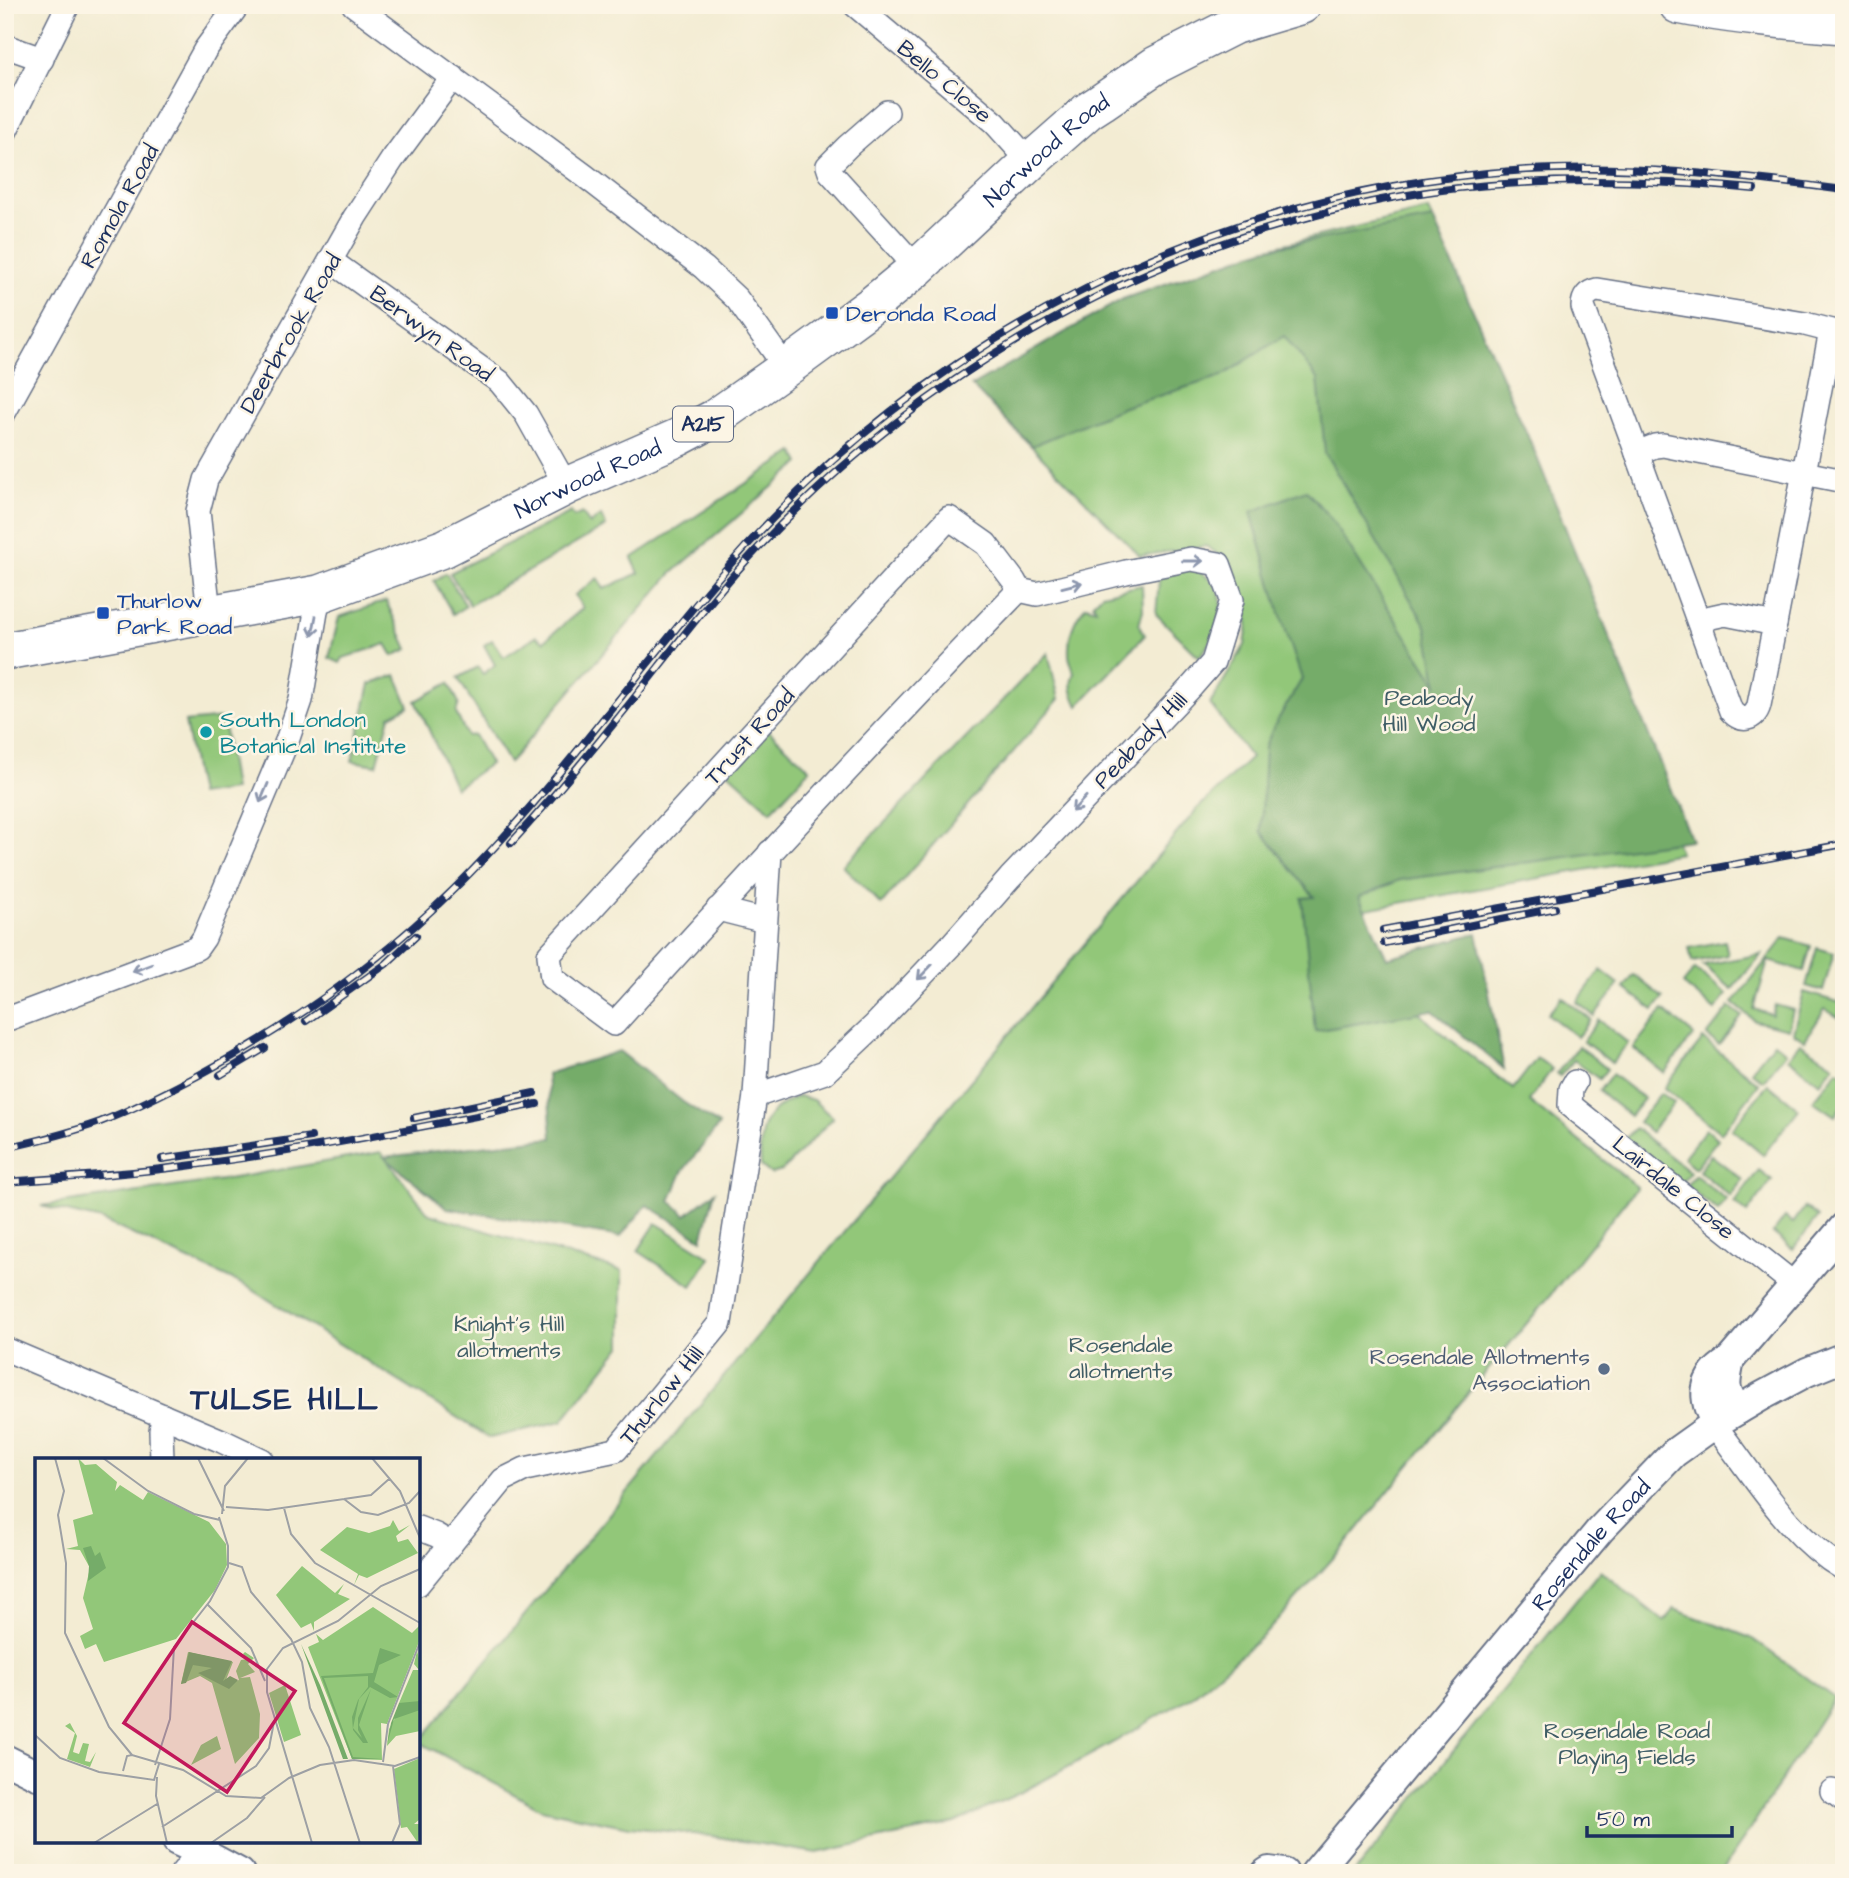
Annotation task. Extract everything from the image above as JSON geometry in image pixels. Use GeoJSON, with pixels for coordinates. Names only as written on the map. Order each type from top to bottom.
{"type":"FeatureCollection","features":[{"type":"Feature","properties":{"kind":"main road","name":"Norwood Road"},"geometry":{"type":"LineString","coordinates":[[5,651],[319,594],[445,548],[569,485],[679,437],[715,418],[872,305],[917,268],[1088,111],[1228,15],[1302,5]]}},
{"type":"Feature","properties":{"kind":"main road"},"geometry":{"type":"LineString","coordinates":[[1678,5],[1771,20],[1844,25]]}},
{"type":"Feature","properties":{"kind":"street"},"geometry":{"type":"LineString","coordinates":[[5,132],[68,5]]}},
{"type":"Feature","properties":{"kind":"street","name":"Romola Road"},"geometry":{"type":"LineString","coordinates":[[5,411],[205,50],[238,5]]}},
{"type":"Feature","properties":{"kind":"street"},"geometry":{"type":"LineString","coordinates":[[354,5],[704,268],[737,299],[786,368]]}},
{"type":"Feature","properties":{"kind":"street","name":"Bello Close"},"geometry":{"type":"LineString","coordinates":[[855,5],[995,123],[1030,162]]}},
{"type":"Feature","properties":{"kind":"street"},"geometry":{"type":"LineString","coordinates":[[5,46],[42,59]]}},
{"type":"Feature","properties":{"kind":"street","name":"Deerbrook Road"},"geometry":{"type":"LineString","coordinates":[[209,612],[198,511],[206,480],[355,217],[392,159],[453,77]]}},
{"type":"Feature","properties":{"kind":"street"},"geometry":{"type":"LineString","coordinates":[[887,112],[828,166],[830,172],[917,268]]}},
{"type":"Feature","properties":{"kind":"street","name":"Berwyn Road"},"geometry":{"type":"LineString","coordinates":[[331,261],[500,382],[526,414],[558,471],[569,485]]}},
{"type":"Feature","properties":{"kind":"street"},"geometry":{"type":"LineString","coordinates":[[1597,290],[1805,324],[1838,332],[1805,474],[1758,710],[1752,717],[1738,718],[1731,711],[1637,453],[1583,307],[1588,293],[1597,290]]}},
{"type":"Feature","properties":{"kind":"street"},"geometry":{"type":"LineString","coordinates":[[1637,453],[1663,445],[1844,481]]}},
{"type":"Feature","properties":{"kind":"street","name":"Trust Road"},"geometry":{"type":"LineString","coordinates":[[718,909],[614,1024],[552,978],[549,955],[949,518],[986,544],[1019,590]]}},
{"type":"Feature","properties":{"kind":"street","name":"Peabody Hill"},"geometry":{"type":"LineString","coordinates":[[755,1096],[825,1072],[875,1025],[1213,662],[1232,600],[1219,564],[1191,559],[1037,594],[1019,590]]}},
{"type":"Feature","properties":{"kind":"street"},"geometry":{"type":"LineString","coordinates":[[765,921],[718,909],[906,706],[1019,590]]}},
{"type":"Feature","properties":{"kind":"street"},"geometry":{"type":"LineString","coordinates":[[5,1020],[197,948],[204,938],[287,741],[301,700],[319,594]]}},
{"type":"Feature","properties":{"kind":"street"},"geometry":{"type":"LineString","coordinates":[[1698,620],[1725,614],[1775,624]]}},
{"type":"Feature","properties":{"kind":"street"},"geometry":{"type":"LineString","coordinates":[[755,1096],[770,852]]}},
{"type":"Feature","properties":{"kind":"street","name":"Lairdale Close"},"geometry":{"type":"LineString","coordinates":[[1575,1082],[1571,1089],[1570,1105],[1795,1285]]}},
{"type":"Feature","properties":{"kind":"street","name":"Thurlow Hill"},"geometry":{"type":"LineString","coordinates":[[420,1582],[503,1480],[525,1469],[616,1450],[720,1323],[755,1096]]}},
{"type":"Feature","properties":{"kind":"street"},"geometry":{"type":"LineString","coordinates":[[1844,1227],[1730,1360],[1726,1383],[1727,1416],[1772,1501],[1811,1545],[1844,1569]]}},
{"type":"Feature","properties":{"kind":"street"},"geometry":{"type":"LineString","coordinates":[[5,1349],[258,1458]]}},
{"type":"Feature","properties":{"kind":"street","name":"Rosendale Road"},"geometry":{"type":"LineString","coordinates":[[1315,1873],[1600,1530],[1674,1453],[1727,1416],[1790,1380],[1844,1357]]}},
{"type":"Feature","properties":{"kind":"street"},"geometry":{"type":"LineString","coordinates":[[162,1458],[160,1432],[163,1416]]}},
{"type":"Feature","properties":{"kind":"street"},"geometry":{"type":"LineString","coordinates":[[420,1529],[451,1544]]}},
{"type":"Feature","properties":{"kind":"street"},"geometry":{"type":"LineString","coordinates":[[5,1759],[35,1774]]}},
{"type":"Feature","properties":{"kind":"street"},"geometry":{"type":"LineString","coordinates":[[191,1852],[240,1873]]}},
{"type":"Feature","properties":{"kind":"street"},"geometry":{"type":"LineString","coordinates":[[1266,1873],[1284,1873]]}},
{"type":"Feature","properties":{"kind":"green space","name":"Rosendale allotments"},"geometry":{"type":"Polygon","coordinates":[[[1428,210],[1452,262],[1680,853],[1316,918],[1389,981],[1431,1024],[1513,1089],[1537,1058],[1552,1069],[1529,1101],[1637,1187],[1345,1545],[1265,1634],[1192,1696],[1118,1740],[1026,1790],[954,1823],[817,1853],[711,1836],[629,1827],[541,1809],[420,1741],[1197,809],[1251,758],[1210,704],[1245,645],[1248,623],[1231,563],[1206,546],[1140,556],[972,386],[1123,299],[1264,249],[1428,210]]]}},
{"type":"Feature","properties":{"kind":"green space","name":"Peabody Hill Wood"},"geometry":{"type":"Polygon","coordinates":[[[1433,219],[1534,450],[1691,840],[1400,880],[1359,897],[1387,958],[1477,933],[1504,1069],[1432,1010],[1315,1031],[1302,898],[1314,897],[1261,831],[1265,747],[1302,679],[1251,512],[1306,490],[1332,520],[1438,686],[1426,626],[1325,453],[1318,379],[1284,336],[1222,376],[1124,407],[1032,446],[972,386],[1123,299],[1264,249],[1433,219]]]}},
{"type":"Feature","properties":{"kind":"green space"},"geometry":{"type":"Polygon","coordinates":[[[794,452],[800,463],[671,574],[509,763],[458,678],[478,667],[483,674],[495,665],[484,645],[492,640],[504,657],[536,636],[544,641],[583,608],[575,595],[598,578],[604,589],[639,573],[632,558],[794,452]]]}},
{"type":"Feature","properties":{"kind":"green space"},"geometry":{"type":"Polygon","coordinates":[[[571,512],[574,517],[582,513],[590,524],[601,516],[606,526],[470,605],[450,573],[571,512]]]}},
{"type":"Feature","properties":{"kind":"green space"},"geometry":{"type":"Polygon","coordinates":[[[1193,567],[1215,585],[1221,602],[1215,632],[1199,657],[1156,614],[1159,580],[1193,567]]]}},
{"type":"Feature","properties":{"kind":"green space"},"geometry":{"type":"Polygon","coordinates":[[[446,573],[466,606],[453,614],[434,581],[446,573]]]}},
{"type":"Feature","properties":{"kind":"green space"},"geometry":{"type":"Polygon","coordinates":[[[1142,585],[1143,610],[1139,625],[1145,635],[1078,706],[1072,690],[1074,674],[1069,649],[1072,629],[1078,617],[1086,606],[1096,609],[1093,603],[1102,594],[1142,585]]]}},
{"type":"Feature","properties":{"kind":"green space"},"geometry":{"type":"Polygon","coordinates":[[[386,601],[408,649],[393,656],[386,644],[343,658],[340,663],[329,658],[339,617],[386,601]]]}},
{"type":"Feature","properties":{"kind":"green space"},"geometry":{"type":"Polygon","coordinates":[[[1048,653],[1059,699],[881,905],[843,866],[1048,653]]]}},
{"type":"Feature","properties":{"kind":"green space"},"geometry":{"type":"Polygon","coordinates":[[[396,675],[409,706],[390,716],[377,765],[352,761],[370,684],[396,675]]]}},
{"type":"Feature","properties":{"kind":"green space"},"geometry":{"type":"Polygon","coordinates":[[[449,683],[459,703],[456,713],[467,736],[474,735],[490,764],[455,788],[416,701],[449,683]]]}},
{"type":"Feature","properties":{"kind":"green space"},"geometry":{"type":"Polygon","coordinates":[[[223,718],[234,790],[199,795],[185,722],[223,718]]]}},
{"type":"Feature","properties":{"kind":"green space"},"geometry":{"type":"Polygon","coordinates":[[[768,730],[810,769],[771,811],[727,771],[768,730]]]}},
{"type":"Feature","properties":{"kind":"green space"},"geometry":{"type":"Polygon","coordinates":[[[1784,938],[1811,946],[1804,971],[1768,961],[1754,1009],[1772,1015],[1775,1005],[1793,1010],[1788,1029],[1755,1021],[1733,1003],[1784,938]]]}},
{"type":"Feature","properties":{"kind":"green space"},"geometry":{"type":"Polygon","coordinates":[[[1725,941],[1728,955],[1692,962],[1689,948],[1725,941]]]}},
{"type":"Feature","properties":{"kind":"green space"},"geometry":{"type":"Polygon","coordinates":[[[1817,948],[1834,953],[1823,991],[1806,986],[1817,948]]]}},
{"type":"Feature","properties":{"kind":"green space"},"geometry":{"type":"Polygon","coordinates":[[[1762,954],[1732,989],[1703,965],[1762,954]]]}},
{"type":"Feature","properties":{"kind":"green space"},"geometry":{"type":"Polygon","coordinates":[[[1695,969],[1727,994],[1715,1010],[1683,984],[1695,969]]]}},
{"type":"Feature","properties":{"kind":"green space"},"geometry":{"type":"Polygon","coordinates":[[[1601,970],[1619,984],[1594,1016],[1577,1002],[1601,970]]]}},
{"type":"Feature","properties":{"kind":"green space"},"geometry":{"type":"Polygon","coordinates":[[[1634,975],[1663,998],[1654,1010],[1624,988],[1634,975]]]}},
{"type":"Feature","properties":{"kind":"green space"},"geometry":{"type":"Polygon","coordinates":[[[1804,992],[1844,1004],[1844,1021],[1825,1009],[1805,1040],[1793,1032],[1804,992]]]}},
{"type":"Feature","properties":{"kind":"green space"},"geometry":{"type":"Polygon","coordinates":[[[1562,997],[1591,1020],[1577,1037],[1548,1014],[1562,997]]]}},
{"type":"Feature","properties":{"kind":"green space"},"geometry":{"type":"Polygon","coordinates":[[[1730,1007],[1742,1016],[1719,1045],[1707,1036],[1730,1007]]]}},
{"type":"Feature","properties":{"kind":"green space"},"geometry":{"type":"Polygon","coordinates":[[[1663,1010],[1694,1035],[1664,1073],[1633,1048],[1663,1010]]]}},
{"type":"Feature","properties":{"kind":"green space"},"geometry":{"type":"Polygon","coordinates":[[[1599,1020],[1628,1043],[1612,1063],[1583,1041],[1599,1020]]]}},
{"type":"Feature","properties":{"kind":"green space"},"geometry":{"type":"Polygon","coordinates":[[[1703,1039],[1759,1084],[1721,1133],[1664,1088],[1703,1039]]]}},
{"type":"Feature","properties":{"kind":"green space"},"geometry":{"type":"Polygon","coordinates":[[[1774,1042],[1786,1052],[1763,1081],[1751,1071],[1774,1042]]]}},
{"type":"Feature","properties":{"kind":"green space"},"geometry":{"type":"Polygon","coordinates":[[[1800,1043],[1834,1065],[1820,1083],[1788,1058],[1800,1043]]]}},
{"type":"Feature","properties":{"kind":"green space"},"geometry":{"type":"Polygon","coordinates":[[[1579,1046],[1607,1069],[1599,1079],[1574,1060],[1560,1076],[1557,1073],[1579,1046]]]}},
{"type":"Feature","properties":{"kind":"green space"},"geometry":{"type":"Polygon","coordinates":[[[619,1051],[683,1102],[719,1125],[682,1172],[670,1201],[686,1215],[715,1192],[702,1239],[647,1205],[620,1237],[447,1208],[384,1157],[552,1138],[547,1074],[619,1051]]]}},
{"type":"Feature","properties":{"kind":"green space"},"geometry":{"type":"Polygon","coordinates":[[[1838,1070],[1844,1074],[1844,1102],[1835,1116],[1813,1101],[1838,1070]]]}},
{"type":"Feature","properties":{"kind":"green space"},"geometry":{"type":"Polygon","coordinates":[[[1612,1074],[1644,1099],[1630,1116],[1599,1091],[1612,1074]]]}},
{"type":"Feature","properties":{"kind":"green space"},"geometry":{"type":"Polygon","coordinates":[[[1768,1084],[1799,1109],[1763,1155],[1732,1129],[1768,1084]]]}},
{"type":"Feature","properties":{"kind":"green space"},"geometry":{"type":"Polygon","coordinates":[[[1661,1093],[1674,1103],[1651,1132],[1638,1122],[1661,1093]]]}},
{"type":"Feature","properties":{"kind":"green space"},"geometry":{"type":"Polygon","coordinates":[[[799,1096],[813,1100],[833,1118],[782,1171],[771,1174],[761,1166],[760,1142],[765,1123],[777,1108],[799,1096]]]}},
{"type":"Feature","properties":{"kind":"green space"},"geometry":{"type":"Polygon","coordinates":[[[1635,1128],[1690,1172],[1682,1183],[1626,1138],[1635,1128]]]}},
{"type":"Feature","properties":{"kind":"green space"},"geometry":{"type":"Polygon","coordinates":[[[1706,1129],[1718,1139],[1695,1168],[1683,1158],[1706,1129]]]}},
{"type":"Feature","properties":{"kind":"green space","name":"Knight's Hill allotments"},"geometry":{"type":"Polygon","coordinates":[[[381,1152],[429,1214],[622,1271],[622,1345],[562,1421],[490,1438],[248,1287],[101,1220],[41,1206],[222,1180],[381,1152]]]}},
{"type":"Feature","properties":{"kind":"green space"},"geometry":{"type":"Polygon","coordinates":[[[1711,1155],[1743,1180],[1730,1196],[1699,1171],[1711,1155]]]}},
{"type":"Feature","properties":{"kind":"green space"},"geometry":{"type":"Polygon","coordinates":[[[1759,1170],[1772,1180],[1747,1213],[1734,1203],[1759,1170]]]}},
{"type":"Feature","properties":{"kind":"green space"},"geometry":{"type":"Polygon","coordinates":[[[1695,1175],[1727,1200],[1718,1211],[1686,1186],[1695,1175]]]}},
{"type":"Feature","properties":{"kind":"green space"},"geometry":{"type":"Polygon","coordinates":[[[1805,1207],[1818,1217],[1793,1249],[1773,1233],[1785,1217],[1793,1223],[1805,1207]]]}},
{"type":"Feature","properties":{"kind":"green space"},"geometry":{"type":"Polygon","coordinates":[[[656,1223],[710,1257],[692,1286],[638,1251],[656,1223]]]}},
{"type":"Feature","properties":{"kind":"green space","name":"Rosendale Road Playing Fields"},"geometry":{"type":"Polygon","coordinates":[[[1600,1571],[1664,1621],[1674,1609],[1751,1638],[1834,1698],[1720,1873],[1354,1873],[1600,1571]]]}},
{"type":"Feature","properties":{"kind":"railway"},"geometry":{"type":"LineString","coordinates":[[5,1148],[100,1122],[163,1094],[268,1035],[366,967],[426,915],[491,851],[560,772],[725,570],[805,486],[892,411],[986,345],[1086,289],[1190,243],[1299,207],[1412,183],[1527,170],[1606,169],[1726,176],[1844,190]]}},
{"type":"Feature","properties":{"kind":"railway"},"geometry":{"type":"LineString","coordinates":[[511,843],[585,759],[725,585],[819,488],[882,434],[949,384],[1018,339],[1091,300],[1166,265],[1244,236],[1324,213],[1406,195],[1514,183],[1594,181],[1754,189]]}},
{"type":"Feature","properties":{"kind":"railway"},"geometry":{"type":"LineString","coordinates":[[1383,930],[1844,844]]}},
{"type":"Feature","properties":{"kind":"railway"},"geometry":{"type":"LineString","coordinates":[[1384,943],[1555,908]]}},
{"type":"Feature","properties":{"kind":"railway"},"geometry":{"type":"LineString","coordinates":[[306,1021],[386,964],[416,936]]}},
{"type":"Feature","properties":{"kind":"railway"},"geometry":{"type":"LineString","coordinates":[[220,1075],[265,1048]]}},
{"type":"Feature","properties":{"kind":"railway"},"geometry":{"type":"LineString","coordinates":[[414,1118],[534,1093]]}},
{"type":"Feature","properties":{"kind":"railway"},"geometry":{"type":"LineString","coordinates":[[5,1182],[141,1171],[230,1160],[537,1104]]}},
{"type":"Feature","properties":{"kind":"railway"},"geometry":{"type":"LineString","coordinates":[[162,1159],[311,1137]]}},
{"type":"Feature","properties":{"kind":"place","name":"Deronda Road"},"geometry":{"type":"Point","coordinates":[832,313]}},
{"type":"Feature","properties":{"kind":"place","name":"Thurlow Park Road"},"geometry":{"type":"Point","coordinates":[103,613]}},
{"type":"Feature","properties":{"kind":"place","name":"South London Botanical Institute"},"geometry":{"type":"Point","coordinates":[206,732]}},
{"type":"Feature","properties":{"kind":"place","name":"Rosendale Allotments Association"},"geometry":{"type":"Point","coordinates":[1604,1369]}},
{"type":"Feature","properties":{"kind":"district","name":"TULSE HILL"},"geometry":{"type":"Point","coordinates":[285,1399]}}]}
